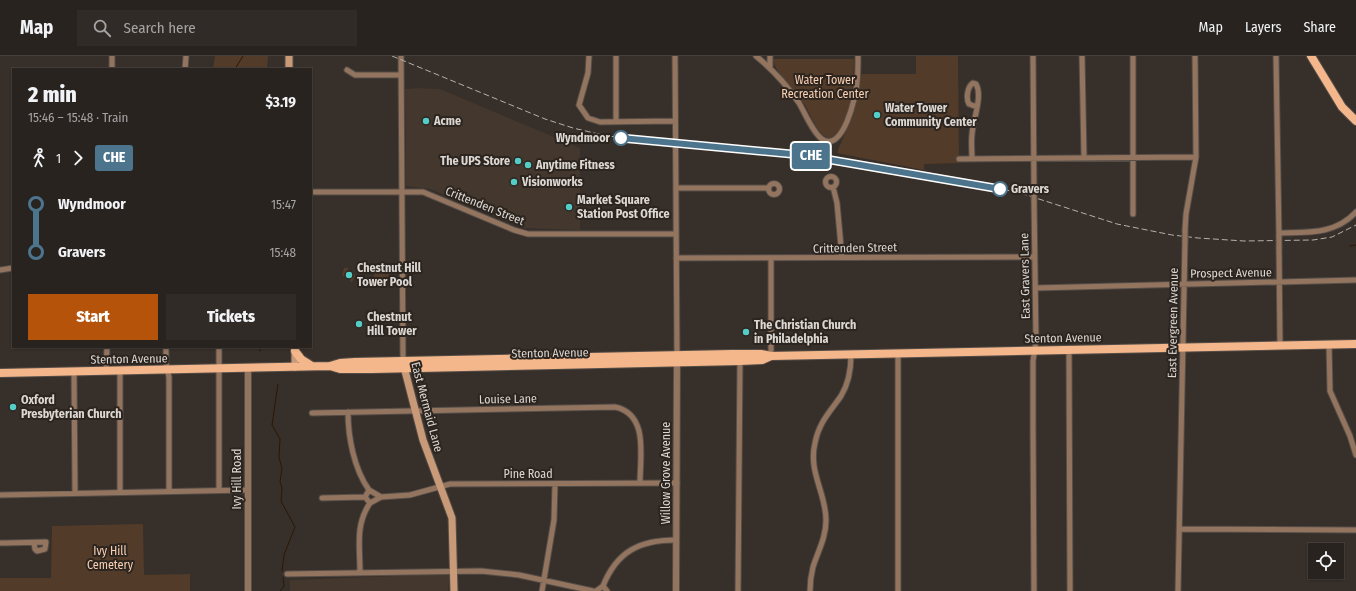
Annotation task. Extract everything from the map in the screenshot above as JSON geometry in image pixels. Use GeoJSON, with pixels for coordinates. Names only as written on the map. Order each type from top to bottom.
{"type":"FeatureCollection","features":[{"type":"Feature","properties":{"kind":"main road"},"geometry":{"type":"LineString","coordinates":[[289,56],[289,68]]}},
{"type":"Feature","properties":{"kind":"main road"},"geometry":{"type":"LineString","coordinates":[[1311,56],[1342,107],[1356,121]]}},
{"type":"Feature","properties":{"kind":"main road","name":"Stenton Avenue"},"geometry":{"type":"LineString","coordinates":[[0,373],[313,367],[330,366],[340,363],[404,365],[740,357],[762,360],[771,356],[1356,344]]}},
{"type":"Feature","properties":{"kind":"main road"},"geometry":{"type":"LineString","coordinates":[[295,349],[301,359],[313,367]]}},
{"type":"Feature","properties":{"kind":"main road"},"geometry":{"type":"LineString","coordinates":[[295,349],[295,367]]}},
{"type":"Feature","properties":{"kind":"main road","name":"East Mermaid Lane"},"geometry":{"type":"LineString","coordinates":[[404,365],[423,440],[453,522],[454,591]]}},
{"type":"Feature","properties":{"kind":"street"},"geometry":{"type":"LineString","coordinates":[[112,56],[112,68]]}},
{"type":"Feature","properties":{"kind":"street"},"geometry":{"type":"LineString","coordinates":[[186,56],[186,68]]}},
{"type":"Feature","properties":{"kind":"street","name":"East Mermaid Lane"},"geometry":{"type":"LineString","coordinates":[[401,56],[404,365]]}},
{"type":"Feature","properties":{"kind":"street"},"geometry":{"type":"LineString","coordinates":[[589,56],[587,77],[579,102],[583,113],[594,121],[675,122]]}},
{"type":"Feature","properties":{"kind":"street"},"geometry":{"type":"LineString","coordinates":[[616,56],[616,122]]}},
{"type":"Feature","properties":{"kind":"street"},"geometry":{"type":"LineString","coordinates":[[675,56],[677,359]]}},
{"type":"Feature","properties":{"kind":"street"},"geometry":{"type":"LineString","coordinates":[[756,56],[770,68],[796,99],[818,136],[829,142],[835,140],[839,136],[850,113],[858,82],[858,56]]}},
{"type":"Feature","properties":{"kind":"street"},"geometry":{"type":"LineString","coordinates":[[770,56],[770,68]]}},
{"type":"Feature","properties":{"kind":"street","name":"East Gravers Lane"},"geometry":{"type":"LineString","coordinates":[[1033,56],[1036,288],[1032,428],[1034,591]]}},
{"type":"Feature","properties":{"kind":"street"},"geometry":{"type":"LineString","coordinates":[[1082,56],[1084,157]]}},
{"type":"Feature","properties":{"kind":"street"},"geometry":{"type":"LineString","coordinates":[[1133,56],[1133,214]]}},
{"type":"Feature","properties":{"kind":"street","name":"East Evergreen Avenue"},"geometry":{"type":"LineString","coordinates":[[1178,591],[1185,230],[1186,214],[1196,157],[1195,56]]}},
{"type":"Feature","properties":{"kind":"street"},"geometry":{"type":"LineString","coordinates":[[1276,56],[1280,345]]}},
{"type":"Feature","properties":{"kind":"street"},"geometry":{"type":"LineString","coordinates":[[346,70],[355,75],[401,75]]}},
{"type":"Feature","properties":{"kind":"street"},"geometry":{"type":"LineString","coordinates":[[972,159],[972,134],[977,107]]}},
{"type":"Feature","properties":{"kind":"street"},"geometry":{"type":"LineString","coordinates":[[959,159],[1196,157]]}},
{"type":"Feature","properties":{"kind":"street"},"geometry":{"type":"LineString","coordinates":[[833,187],[838,210],[842,257]]}},
{"type":"Feature","properties":{"kind":"street"},"geometry":{"type":"LineString","coordinates":[[676,188],[768,188]]}},
{"type":"Feature","properties":{"kind":"street","name":"Crittenden Street"},"geometry":{"type":"LineString","coordinates":[[312,192],[423,192],[514,230],[528,234],[676,234]]}},
{"type":"Feature","properties":{"kind":"street"},"geometry":{"type":"LineString","coordinates":[[1279,234],[1326,231],[1343,223],[1356,212]]}},
{"type":"Feature","properties":{"kind":"street","name":"Crittenden Street"},"geometry":{"type":"LineString","coordinates":[[676,258],[1035,257]]}},
{"type":"Feature","properties":{"kind":"street"},"geometry":{"type":"LineString","coordinates":[[770,258],[771,356]]}},
{"type":"Feature","properties":{"kind":"street"},"geometry":{"type":"LineString","coordinates":[[0,270],[12,268]]}},
{"type":"Feature","properties":{"kind":"street","name":"Prospect Avenue"},"geometry":{"type":"LineString","coordinates":[[1036,288],[1356,280]]}},
{"type":"Feature","properties":{"kind":"street"},"geometry":{"type":"LineString","coordinates":[[1329,344],[1330,391],[1350,436],[1356,455]]}},
{"type":"Feature","properties":{"kind":"street"},"geometry":{"type":"LineString","coordinates":[[106,371],[107,348]]}},
{"type":"Feature","properties":{"kind":"street"},"geometry":{"type":"LineString","coordinates":[[166,348],[169,376],[169,491]]}},
{"type":"Feature","properties":{"kind":"street"},"geometry":{"type":"LineString","coordinates":[[219,348],[219,490]]}},
{"type":"Feature","properties":{"kind":"street"},"geometry":{"type":"LineString","coordinates":[[1069,350],[1070,591]]}},
{"type":"Feature","properties":{"kind":"street"},"geometry":{"type":"LineString","coordinates":[[898,354],[898,591]]}},
{"type":"Feature","properties":{"kind":"street"},"geometry":{"type":"LineString","coordinates":[[810,591],[813,566],[824,539],[826,526],[824,500],[816,479],[814,467],[814,444],[825,416],[841,395],[847,383],[851,355]]}},
{"type":"Feature","properties":{"kind":"street"},"geometry":{"type":"LineString","coordinates":[[738,591],[740,357]]}},
{"type":"Feature","properties":{"kind":"street","name":"Willow Grove Avenue"},"geometry":{"type":"LineString","coordinates":[[676,591],[677,359]]}},
{"type":"Feature","properties":{"kind":"street","name":"Ivy Hill Road"},"geometry":{"type":"LineString","coordinates":[[248,368],[248,591]]}},
{"type":"Feature","properties":{"kind":"street"},"geometry":{"type":"LineString","coordinates":[[120,371],[120,492]]}},
{"type":"Feature","properties":{"kind":"street"},"geometry":{"type":"LineString","coordinates":[[74,372],[74,493]]}},
{"type":"Feature","properties":{"kind":"street","name":"Louise Lane"},"geometry":{"type":"LineString","coordinates":[[312,413],[619,408],[632,415],[638,426],[640,483]]}},
{"type":"Feature","properties":{"kind":"street"},"geometry":{"type":"LineString","coordinates":[[348,412],[351,446],[360,476],[369,490],[381,497],[370,504],[362,516],[359,524],[360,572]]}},
{"type":"Feature","properties":{"kind":"street","name":"Pine Road"},"geometry":{"type":"LineString","coordinates":[[381,497],[410,495],[440,486],[677,483]]}},
{"type":"Feature","properties":{"kind":"street"},"geometry":{"type":"LineString","coordinates":[[542,591],[554,520],[555,484]]}},
{"type":"Feature","properties":{"kind":"street"},"geometry":{"type":"LineString","coordinates":[[0,495],[248,490]]}},
{"type":"Feature","properties":{"kind":"street"},"geometry":{"type":"LineString","coordinates":[[365,497],[369,490]]}},
{"type":"Feature","properties":{"kind":"street"},"geometry":{"type":"LineString","coordinates":[[322,498],[365,497]]}},
{"type":"Feature","properties":{"kind":"street"},"geometry":{"type":"LineString","coordinates":[[365,497],[370,504]]}},
{"type":"Feature","properties":{"kind":"street"},"geometry":{"type":"LineString","coordinates":[[1180,529],[1356,530]]}},
{"type":"Feature","properties":{"kind":"street"},"geometry":{"type":"LineString","coordinates":[[286,574],[454,571],[506,573],[594,591],[603,586],[617,561],[633,548],[652,541],[676,540]]}},
{"type":"Feature","properties":{"kind":"street"},"geometry":{"type":"LineString","coordinates":[[0,543],[46,542],[44,550],[39,551],[35,549],[34,543]]}},
{"type":"Feature","properties":{"kind":"street"},"geometry":{"type":"LineString","coordinates":[[603,586],[607,591]]}},
{"type":"Feature","properties":{"kind":"shaded area"},"geometry":{"type":"Polygon","coordinates":[[[405,89],[440,89],[580,148],[580,230],[524,228],[430,189],[406,186],[405,89]]]}},
{"type":"Feature","properties":{"kind":"shaded area"},"geometry":{"type":"Polygon","coordinates":[[[450,574],[448,591],[290,591],[290,580],[450,574]]]}},
{"type":"Feature","properties":{"kind":"green space"},"geometry":{"type":"Polygon","coordinates":[[[215,56],[268,56],[267,68],[213,68],[215,56]]]}},
{"type":"Feature","properties":{"kind":"green space","name":"Water Tower Recreation Center"},"geometry":{"type":"Polygon","coordinates":[[[916,56],[958,56],[959,163],[924,164],[924,170],[837,153],[856,105],[859,95],[861,74],[916,74],[916,56]]]}},
{"type":"Feature","properties":{"kind":"green space","name":"Water Tower Recreation Center"},"geometry":{"type":"Polygon","coordinates":[[[773,59],[854,59],[852,89],[848,109],[845,119],[835,136],[828,138],[821,133],[805,105],[786,83],[773,59]]]}},
{"type":"Feature","properties":{"kind":"green space"},"geometry":{"type":"Polygon","coordinates":[[[374,264],[389,264],[389,271],[374,271],[374,264]]]}},
{"type":"Feature","properties":{"kind":"green space","name":"Chestnut Hill Tower Pool"},"geometry":{"type":"Polygon","coordinates":[[[344,268],[348,268],[349,272],[356,275],[352,282],[342,275],[344,268]]]}},
{"type":"Feature","properties":{"kind":"green space"},"geometry":{"type":"Polygon","coordinates":[[[374,273],[389,273],[389,280],[374,280],[374,273]]]}},
{"type":"Feature","properties":{"kind":"green space","name":"Ivy Hill Cemetery"},"geometry":{"type":"Polygon","coordinates":[[[143,524],[144,575],[190,574],[190,591],[0,591],[0,578],[51,578],[52,526],[143,524]]]}},
{"type":"Feature","properties":{"kind":"waterway"},"geometry":{"type":"LineString","coordinates":[[236,68],[243,56]]}},
{"type":"Feature","properties":{"kind":"waterway"},"geometry":{"type":"LineString","coordinates":[[1350,246],[1356,245]]}},
{"type":"Feature","properties":{"kind":"waterway"},"geometry":{"type":"LineString","coordinates":[[278,384],[272,425],[280,439],[279,457],[282,469],[280,481],[282,489],[281,501],[295,527],[284,555],[282,571]]}},
{"type":"Feature","properties":{"kind":"waterway"},"geometry":{"type":"LineString","coordinates":[[280,591],[284,586],[283,577]]}},
{"type":"Feature","properties":{"kind":"railway"},"geometry":{"type":"LineString","coordinates":[[392,56],[545,119],[573,128],[607,136],[763,150],[838,161],[1017,192],[1117,224],[1172,235],[1244,241],[1313,240],[1332,237],[1356,225]]}},
{"type":"Feature","properties":{"kind":"train","name":"CHE"},"geometry":{"type":"LineString","coordinates":[[621,138],[802,155],[1000,189]]}},
{"type":"Feature","properties":{"kind":"place","name":"Water Tower Community Center"},"geometry":{"type":"Point","coordinates":[877,115]}},
{"type":"Feature","properties":{"kind":"place","name":"Acme"},"geometry":{"type":"Point","coordinates":[426,121]}},
{"type":"Feature","properties":{"kind":"place","name":"Wyndmoor"},"geometry":{"type":"Point","coordinates":[621,138]}},
{"type":"Feature","properties":{"kind":"place","name":"The UPS Store"},"geometry":{"type":"Point","coordinates":[518,161]}},
{"type":"Feature","properties":{"kind":"place","name":"Anytime Fitness"},"geometry":{"type":"Point","coordinates":[528,165]}},
{"type":"Feature","properties":{"kind":"place","name":"Visionworks"},"geometry":{"type":"Point","coordinates":[514,182]}},
{"type":"Feature","properties":{"kind":"place","name":"Gravers"},"geometry":{"type":"Point","coordinates":[1000,189]}},
{"type":"Feature","properties":{"kind":"place","name":"Market Square Station Post Office"},"geometry":{"type":"Point","coordinates":[569,207]}},
{"type":"Feature","properties":{"kind":"place","name":"Chestnut Hill Tower Pool"},"geometry":{"type":"Point","coordinates":[349,275]}},
{"type":"Feature","properties":{"kind":"place","name":"Chestnut Hill Tower"},"geometry":{"type":"Point","coordinates":[359,324]}},
{"type":"Feature","properties":{"kind":"place","name":"The Christian Church in Philadelphia"},"geometry":{"type":"Point","coordinates":[746,332]}},
{"type":"Feature","properties":{"kind":"place","name":"Oxford Presbyterian Church"},"geometry":{"type":"Point","coordinates":[13,407]}}]}
